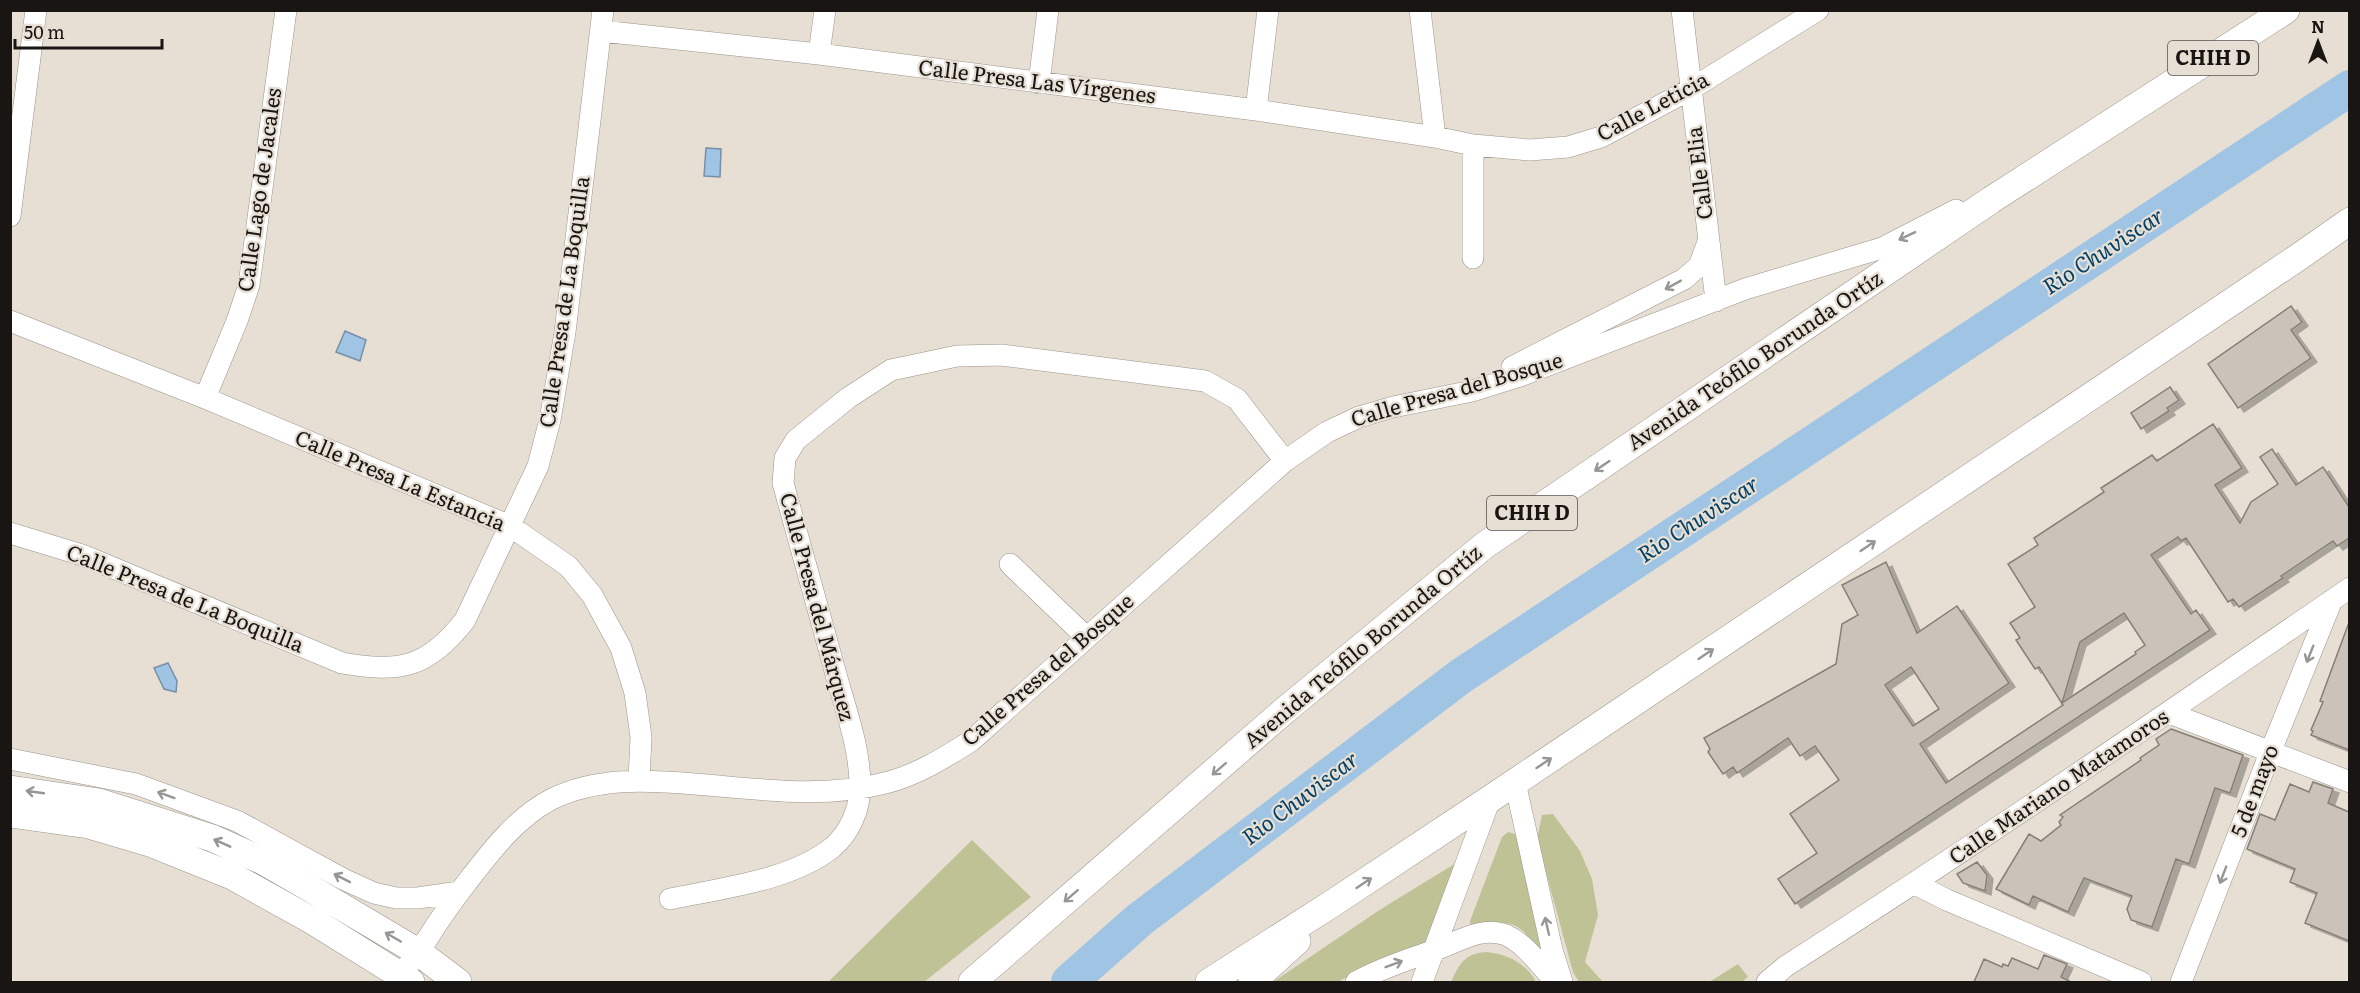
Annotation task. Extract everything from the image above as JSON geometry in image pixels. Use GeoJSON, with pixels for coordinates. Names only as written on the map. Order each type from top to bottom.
{"type":"FeatureCollection","features":[{"type":"Feature","properties":{"kind":"main road","name":"CHIH D"},"geometry":{"type":"LineString","coordinates":[[2139,106],[2286,10]]}},
{"type":"Feature","properties":{"kind":"main road","name":"Avenida Teófilo Borunda Ortíz"},"geometry":{"type":"LineString","coordinates":[[972,982],[1284,711],[1485,545],[1991,200],[2139,106]]}},
{"type":"Feature","properties":{"kind":"main road"},"geometry":{"type":"LineString","coordinates":[[1209,982],[1490,799],[2349,221]]}},
{"type":"Feature","properties":{"kind":"main road"},"geometry":{"type":"LineString","coordinates":[[10,789],[99,802],[212,838],[262,861],[418,952],[458,982]]}},
{"type":"Feature","properties":{"kind":"main road"},"geometry":{"type":"LineString","coordinates":[[10,814],[88,825],[150,843],[232,876],[313,921],[404,980]]}},
{"type":"Feature","properties":{"kind":"main road"},"geometry":{"type":"LineString","coordinates":[[1252,982],[1285,953],[1333,903]]}},
{"type":"Feature","properties":{"kind":"street"},"geometry":{"type":"LineString","coordinates":[[10,216],[18,98],[36,10]]}},
{"type":"Feature","properties":{"kind":"street","name":"Calle Lago de Jacales"},"geometry":{"type":"LineString","coordinates":[[205,398],[237,321],[249,285],[286,10]]}},
{"type":"Feature","properties":{"kind":"street"},"geometry":{"type":"LineString","coordinates":[[819,54],[825,10]]}},
{"type":"Feature","properties":{"kind":"street"},"geometry":{"type":"LineString","coordinates":[[1038,82],[1048,10]]}},
{"type":"Feature","properties":{"kind":"street"},"geometry":{"type":"LineString","coordinates":[[1256,110],[1268,10]]}},
{"type":"Feature","properties":{"kind":"street"},"geometry":{"type":"LineString","coordinates":[[1420,10],[1435,137]]}},
{"type":"Feature","properties":{"kind":"street","name":"Calle Elia"},"geometry":{"type":"LineString","coordinates":[[1682,10],[1716,301]]}},
{"type":"Feature","properties":{"kind":"street","name":"Calle Leticia"},"geometry":{"type":"LineString","coordinates":[[1473,146],[1530,150],[1568,147],[1600,137],[1690,89],[1818,10]]}},
{"type":"Feature","properties":{"kind":"street","name":"Calle Presa Las Vírgenes"},"geometry":{"type":"LineString","coordinates":[[602,21],[819,54],[1256,110],[1435,137],[1473,146]]}},
{"type":"Feature","properties":{"kind":"street","name":"Calle Presa de La Boquilla"},"geometry":{"type":"LineString","coordinates":[[10,533],[82,555],[342,663],[375,669],[405,666],[430,657],[449,641],[465,620],[538,466],[550,420],[566,321],[602,21]]}},
{"type":"Feature","properties":{"kind":"street","name":"Calle Presa del Bosque"},"geometry":{"type":"LineString","coordinates":[[404,980],[418,952],[459,892],[494,847],[524,819],[552,799],[587,787],[639,780],[819,792],[887,783],[915,773],[962,746],[1285,461],[1327,432],[1351,420],[1393,406],[1472,391],[1563,360],[1777,278],[1852,259],[1893,243],[1951,214],[2110,110],[2139,106]]}},
{"type":"Feature","properties":{"kind":"street"},"geometry":{"type":"LineString","coordinates":[[1473,146],[1473,258]]}},
{"type":"Feature","properties":{"kind":"street"},"geometry":{"type":"LineString","coordinates":[[1472,391],[1535,355],[1684,279],[1699,266],[1708,241]]}},
{"type":"Feature","properties":{"kind":"street","name":"Calle Presa La Estancia"},"geometry":{"type":"LineString","coordinates":[[10,321],[205,398],[510,526],[568,566],[592,595],[621,648],[635,693],[641,737],[639,780]]}},
{"type":"Feature","properties":{"kind":"street","name":"Calle Presa del Márquez"},"geometry":{"type":"LineString","coordinates":[[670,899],[755,881],[800,867],[833,846],[849,828],[857,810],[860,788],[854,742],[783,483],[785,458],[796,440],[848,398],[891,370],[957,356],[1001,355],[1170,375],[1205,381],[1237,399],[1285,461]]}},
{"type":"Feature","properties":{"kind":"street"},"geometry":{"type":"LineString","coordinates":[[1010,564],[1086,637]]}},
{"type":"Feature","properties":{"kind":"street","name":"Calle Mariano Matamoros"},"geometry":{"type":"LineString","coordinates":[[1767,982],[1786,966],[1915,884],[2169,713],[2349,588]]}},
{"type":"Feature","properties":{"kind":"street","name":"5 de mayo"},"geometry":{"type":"LineString","coordinates":[[2181,982],[2332,600]]}},
{"type":"Feature","properties":{"kind":"street"},"geometry":{"type":"LineString","coordinates":[[2169,713],[2349,782]]}},
{"type":"Feature","properties":{"kind":"street"},"geometry":{"type":"LineString","coordinates":[[10,759],[136,784],[192,804],[237,821],[343,879],[374,893],[396,898],[418,898],[459,892]]}},
{"type":"Feature","properties":{"kind":"street"},"geometry":{"type":"LineString","coordinates":[[1515,782],[1552,950],[1562,982]]}},
{"type":"Feature","properties":{"kind":"street"},"geometry":{"type":"LineString","coordinates":[[1422,982],[1490,799]]}},
{"type":"Feature","properties":{"kind":"street"},"geometry":{"type":"LineString","coordinates":[[1915,884],[1947,900],[2141,982]]}},
{"type":"Feature","properties":{"kind":"street"},"geometry":{"type":"LineString","coordinates":[[1356,982],[1395,963],[1434,951],[1476,934],[1494,932],[1507,936],[1527,951],[1556,982]]}},
{"type":"Feature","properties":{"kind":"green space"},"geometry":{"type":"Polygon","coordinates":[[[1553,814],[1580,851],[1592,879],[1598,915],[1585,962],[1603,982],[1579,982],[1573,972],[1537,839],[1542,815],[1553,814]]]}},
{"type":"Feature","properties":{"kind":"green space"},"geometry":{"type":"Polygon","coordinates":[[[1508,832],[1515,834],[1518,842],[1544,948],[1537,947],[1523,931],[1512,924],[1491,923],[1471,928],[1470,921],[1502,837],[1508,832]]]}},
{"type":"Feature","properties":{"kind":"green space"},"geometry":{"type":"Polygon","coordinates":[[[972,840],[1031,897],[924,982],[828,982],[972,840]]]}},
{"type":"Feature","properties":{"kind":"green space"},"geometry":{"type":"Polygon","coordinates":[[[1461,860],[1428,940],[1408,954],[1379,959],[1338,982],[1273,982],[1381,909],[1461,860]]]}},
{"type":"Feature","properties":{"kind":"green space"},"geometry":{"type":"Polygon","coordinates":[[[1486,952],[1515,961],[1532,975],[1536,982],[1451,982],[1468,957],[1486,952]]]}},
{"type":"Feature","properties":{"kind":"green space"},"geometry":{"type":"Polygon","coordinates":[[[1738,964],[1748,977],[1742,982],[1709,982],[1738,964]]]}},
{"type":"Feature","properties":{"kind":"water"},"geometry":{"type":"Polygon","coordinates":[[[706,148],[721,149],[720,177],[704,176],[706,148]]]}},
{"type":"Feature","properties":{"kind":"water"},"geometry":{"type":"Polygon","coordinates":[[[345,331],[366,340],[360,361],[336,352],[345,331]]]}},
{"type":"Feature","properties":{"kind":"water"},"geometry":{"type":"Polygon","coordinates":[[[168,663],[177,681],[176,692],[164,689],[154,668],[168,663]]]}},
{"type":"Feature","properties":{"kind":"building"},"geometry":{"type":"Polygon","coordinates":[[[2291,306],[2302,322],[2291,330],[2311,358],[2238,408],[2208,364],[2291,306]]]}},
{"type":"Feature","properties":{"kind":"building"},"geometry":{"type":"Polygon","coordinates":[[[2170,387],[2179,400],[2167,408],[2169,411],[2141,429],[2131,413],[2170,387]]]}},
{"type":"Feature","properties":{"kind":"building"},"geometry":{"type":"Polygon","coordinates":[[[2213,424],[2242,468],[2215,485],[2240,523],[2251,502],[2278,484],[2260,457],[2272,449],[2296,485],[2323,467],[2349,507],[2349,538],[2337,546],[2333,541],[2239,607],[2233,599],[2228,602],[2186,538],[2181,541],[2178,537],[2151,555],[2191,614],[2196,610],[2210,630],[1795,904],[1778,879],[1817,853],[1790,814],[1839,780],[1815,746],[1800,756],[1788,738],[1737,773],[1733,767],[1723,774],[1708,752],[1710,749],[1704,738],[1836,664],[1842,624],[1858,615],[1842,585],[1886,562],[1917,633],[1957,606],[2009,683],[1920,744],[1946,783],[2063,705],[2039,667],[2035,669],[2016,640],[2020,638],[2010,623],[2035,607],[2008,564],[2038,545],[2034,538],[2104,492],[2101,488],[2152,455],[2157,461],[2213,424]],[[2124,613],[2080,642],[2062,703],[2136,654],[2135,652],[2145,645],[2124,613]],[[1911,667],[1885,685],[1913,726],[1939,709],[1911,667]]]}},
{"type":"Feature","properties":{"kind":"building"},"geometry":{"type":"Polygon","coordinates":[[[2348,625],[2349,750],[2311,735],[2323,702],[2320,701],[2348,625]]]}},
{"type":"Feature","properties":{"kind":"building"},"geometry":{"type":"Polygon","coordinates":[[[2171,729],[2243,755],[2230,793],[2215,788],[2189,864],[2176,859],[2152,927],[2131,920],[2127,909],[2132,896],[2084,878],[2068,912],[2033,896],[2029,905],[1996,889],[2029,834],[2041,841],[2061,825],[2059,822],[2063,817],[2060,815],[2141,760],[2140,758],[2159,745],[2156,739],[2171,729]]]}},
{"type":"Feature","properties":{"kind":"building"},"geometry":{"type":"Polygon","coordinates":[[[2313,782],[2333,789],[2328,803],[2349,812],[2349,941],[2305,923],[2317,893],[2290,882],[2295,869],[2247,849],[2260,814],[2275,820],[2290,784],[2309,792],[2313,782]]]}},
{"type":"Feature","properties":{"kind":"building"},"geometry":{"type":"Polygon","coordinates":[[[1977,862],[1987,875],[1985,891],[1963,883],[1957,874],[1977,862]]]}},
{"type":"Feature","properties":{"kind":"building"},"geometry":{"type":"Polygon","coordinates":[[[2044,955],[2067,964],[2061,977],[2071,982],[1974,982],[1984,959],[2002,967],[2003,964],[2008,966],[2012,958],[2038,969],[2044,955]]]}},
{"type":"Feature","properties":{"kind":"waterway","name":"Rio Chuviscar"},"geometry":{"type":"LineString","coordinates":[[1069,982],[1139,920],[1461,676],[2350,88]]}}]}
